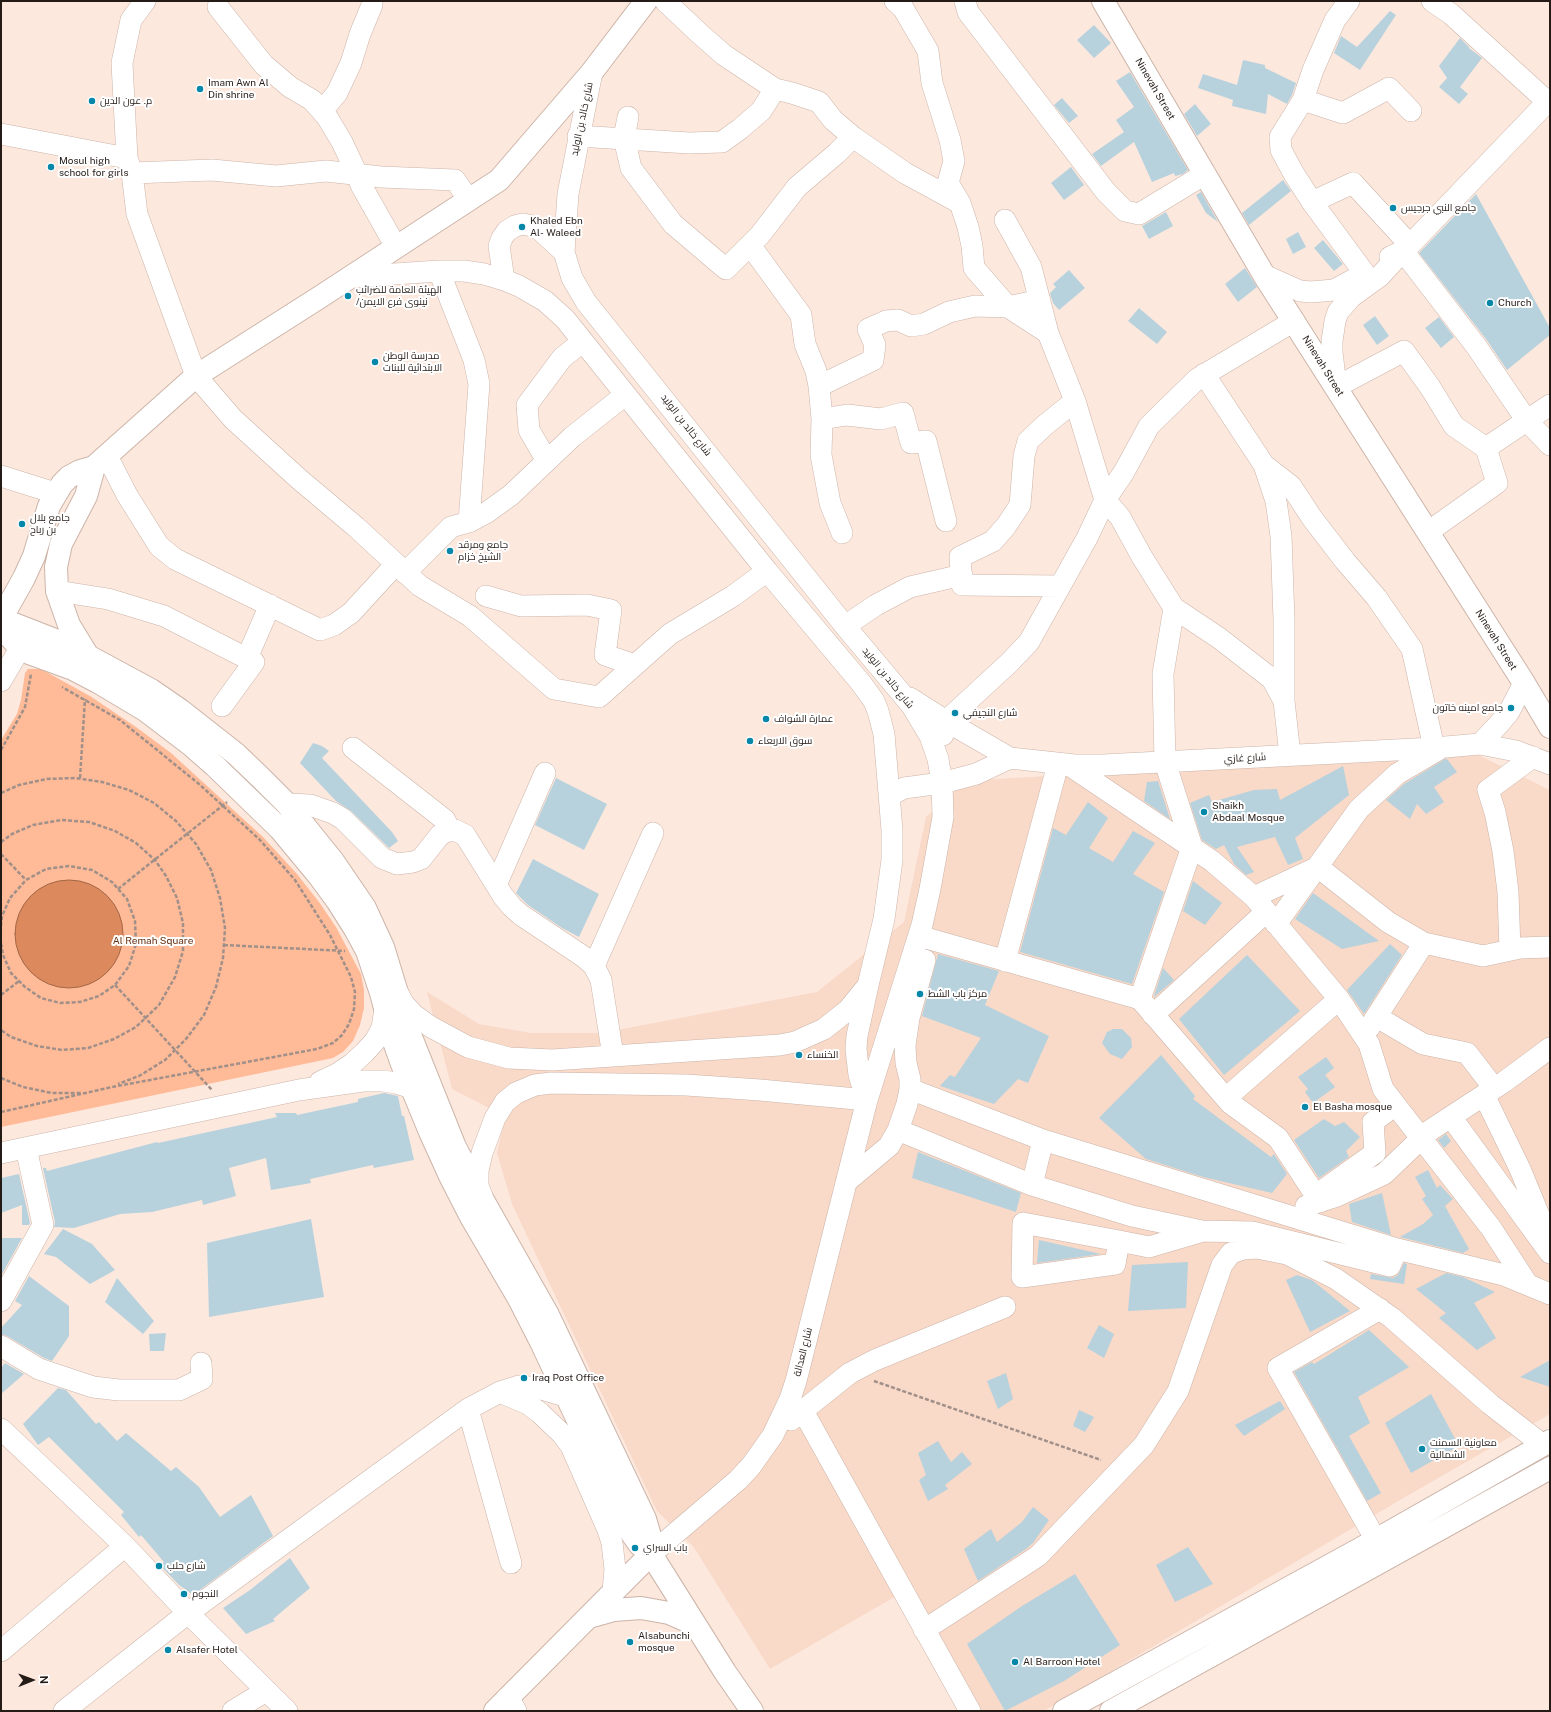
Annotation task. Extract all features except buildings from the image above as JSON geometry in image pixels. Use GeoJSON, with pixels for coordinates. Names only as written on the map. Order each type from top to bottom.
{"type":"FeatureCollection","features":[{"type":"Feature","properties":{"kind":"main road"},"geometry":{"type":"LineString","coordinates":[[506,1706],[588,1617],[651,1554],[650,1536],[645,1519],[570,1360],[528,1278],[484,1202],[455,1146],[409,1032],[383,947],[365,908],[333,861],[287,804],[236,754],[198,723],[151,690],[88,666],[25,639],[8,635],[1,619],[24,578],[34,556],[46,513],[55,494],[70,477],[101,461],[196,376],[499,180],[592,72],[646,1]]}},
{"type":"Feature","properties":{"kind":"main road","name":"Ninevah Street"},"geometry":{"type":"LineString","coordinates":[[1103,1],[1264,275],[1524,683],[1550,727]]}},
{"type":"Feature","properties":{"kind":"main road"},"geometry":{"type":"LineString","coordinates":[[101,461],[80,510],[66,533],[56,567],[57,591],[69,625],[88,666],[128,700],[166,726],[215,766],[259,807],[285,834],[319,876],[355,929],[367,952],[374,971],[393,1039],[412,1088],[450,1176],[471,1217],[519,1299],[568,1397],[630,1531],[639,1544],[651,1554],[724,1672],[752,1711]]}},
{"type":"Feature","properties":{"kind":"main road"},"geometry":{"type":"LineString","coordinates":[[1064,1711],[1376,1540],[1547,1443]]}},
{"type":"Feature","properties":{"kind":"main road"},"geometry":{"type":"LineString","coordinates":[[1111,1711],[1550,1468]]}},
{"type":"Feature","properties":{"kind":"main road"},"geometry":{"type":"LineString","coordinates":[[588,1617],[600,1612],[641,1608],[669,1613],[694,1624]]}},
{"type":"Feature","properties":{"kind":"street"},"geometry":{"type":"LineString","coordinates":[[145,1],[131,20],[122,63],[129,166],[137,214],[196,376],[233,419],[420,586],[470,616],[508,651],[554,689],[599,697],[670,634],[733,596],[767,570]]}},
{"type":"Feature","properties":{"kind":"street"},"geometry":{"type":"LineString","coordinates":[[664,1],[724,54],[775,89],[819,102],[833,120],[853,137],[905,173],[960,203]]}},
{"type":"Feature","properties":{"kind":"street"},"geometry":{"type":"LineString","coordinates":[[895,1],[903,8],[928,51],[932,83],[950,140],[954,161],[948,183],[960,203],[968,227],[974,268],[1008,307],[1048,333]]}},
{"type":"Feature","properties":{"kind":"street"},"geometry":{"type":"LineString","coordinates":[[965,1],[968,12],[1106,192],[1125,211],[1139,214],[1205,174]]}},
{"type":"Feature","properties":{"kind":"street"},"geometry":{"type":"LineString","coordinates":[[1350,1],[1336,20],[1312,70],[1303,100],[1280,136],[1281,150],[1294,174],[1312,202],[1365,274]]}},
{"type":"Feature","properties":{"kind":"street"},"geometry":{"type":"LineString","coordinates":[[1428,532],[1497,483],[1486,448],[1454,426],[1430,387],[1404,351],[1336,387],[1332,352],[1333,330],[1338,312],[1351,297],[1380,276],[1549,102],[1456,7],[1432,1]]}},
{"type":"Feature","properties":{"kind":"street"},"geometry":{"type":"LineString","coordinates":[[322,111],[337,93],[343,81],[351,63],[371,2]]}},
{"type":"Feature","properties":{"kind":"street"},"geometry":{"type":"LineString","coordinates":[[218,7],[264,65],[290,87],[312,100],[327,116],[357,174],[361,185],[396,247]]}},
{"type":"Feature","properties":{"kind":"street","name":"شارع خالد بن الوليد"},"geometry":{"type":"LineString","coordinates":[[592,72],[578,136],[568,194],[564,252],[572,278],[586,302],[845,626],[912,706],[930,736],[938,759]]}},
{"type":"Feature","properties":{"kind":"street"},"geometry":{"type":"LineString","coordinates":[[1303,100],[1343,113],[1390,88],[1411,111]]}},
{"type":"Feature","properties":{"kind":"street"},"geometry":{"type":"LineString","coordinates":[[578,136],[689,142],[722,142],[740,129],[760,111],[775,89]]}},
{"type":"Feature","properties":{"kind":"street"},"geometry":{"type":"LineString","coordinates":[[628,117],[624,138],[631,168],[673,224],[726,269],[760,235],[797,187],[837,153],[853,137]]}},
{"type":"Feature","properties":{"kind":"street"},"geometry":{"type":"LineString","coordinates":[[1,134],[129,166],[212,170],[276,176],[326,171],[382,177],[456,180],[469,200]]}},
{"type":"Feature","properties":{"kind":"street"},"geometry":{"type":"LineString","coordinates":[[1312,202],[1352,183],[1407,248],[1527,421],[1550,445]]}},
{"type":"Feature","properties":{"kind":"street"},"geometry":{"type":"LineString","coordinates":[[1005,220],[1031,267],[1048,333],[1075,401],[1105,500],[1120,517],[1142,557],[1174,608],[1219,638],[1272,679],[1284,701]]}},
{"type":"Feature","properties":{"kind":"street"},"geometry":{"type":"LineString","coordinates":[[504,280],[499,246],[507,231],[515,226],[524,224],[540,230],[564,252]]}},
{"type":"Feature","properties":{"kind":"street"},"geometry":{"type":"LineString","coordinates":[[750,245],[801,315],[805,344],[816,371],[819,386],[822,419],[821,455],[830,503],[842,533]]}},
{"type":"Feature","properties":{"kind":"street"},"geometry":{"type":"LineString","coordinates":[[1264,275],[1300,290],[1311,292],[1334,290],[1365,274],[1383,261],[1407,248]]}},
{"type":"Feature","properties":{"kind":"street"},"geometry":{"type":"LineString","coordinates":[[350,277],[439,271],[464,271],[484,274],[504,280],[532,292],[546,301],[564,319],[767,570],[861,683],[874,701],[882,722],[892,830],[889,890],[878,949],[868,985],[860,1023],[856,1049],[859,1075],[867,1100],[686,1085],[551,1083],[535,1085],[516,1093],[504,1102],[487,1135],[478,1171],[478,1186],[484,1202]]}},
{"type":"Feature","properties":{"kind":"street"},"geometry":{"type":"LineString","coordinates":[[439,271],[474,360],[479,384],[469,522]]}},
{"type":"Feature","properties":{"kind":"street"},"geometry":{"type":"LineString","coordinates":[[819,386],[873,360],[875,345],[868,329],[886,321],[898,320],[911,326],[924,324],[949,312],[975,306],[1008,307],[1040,300]]}},
{"type":"Feature","properties":{"kind":"street"},"geometry":{"type":"LineString","coordinates":[[846,1182],[890,1146],[898,1130],[907,1104],[910,1079],[906,1063],[905,1045],[909,1018],[926,954],[924,932],[943,817],[942,783],[938,759],[946,721],[1009,663],[1029,642],[1087,538],[1105,500],[1124,472],[1149,426],[1197,379],[1294,321]]}},
{"type":"Feature","properties":{"kind":"street"},"geometry":{"type":"LineString","coordinates":[[547,461],[529,430],[527,405],[562,358],[582,342]]}},
{"type":"Feature","properties":{"kind":"street"},"geometry":{"type":"LineString","coordinates":[[1204,374],[1264,465],[1276,501],[1281,536],[1284,701],[1290,755]]}},
{"type":"Feature","properties":{"kind":"street"},"geometry":{"type":"LineString","coordinates":[[101,461],[127,496],[159,546],[175,559],[320,630],[334,625],[351,613],[401,568],[451,527],[469,522],[486,514],[511,496],[572,437],[625,395]]}},
{"type":"Feature","properties":{"kind":"street"},"geometry":{"type":"LineString","coordinates":[[1060,586],[962,585],[960,557],[993,541],[1006,526],[1020,505],[1024,456],[1028,441],[1075,401]]}},
{"type":"Feature","properties":{"kind":"street"},"geometry":{"type":"LineString","coordinates":[[1486,448],[1550,405]]}},
{"type":"Feature","properties":{"kind":"street"},"geometry":{"type":"LineString","coordinates":[[822,419],[847,415],[881,419],[903,413],[911,443],[926,441],[946,521]]}},
{"type":"Feature","properties":{"kind":"street"},"geometry":{"type":"LineString","coordinates":[[1153,1015],[1265,911],[1318,867],[1359,810],[1397,774],[1438,748],[1412,649],[1376,597],[1345,561],[1312,518],[1291,486],[1264,465]]}},
{"type":"Feature","properties":{"kind":"street"},"geometry":{"type":"LineString","coordinates":[[1,476],[55,494]]}},
{"type":"Feature","properties":{"kind":"street"},"geometry":{"type":"LineString","coordinates":[[845,626],[876,605],[910,587],[962,575]]}},
{"type":"Feature","properties":{"kind":"street"},"geometry":{"type":"LineString","coordinates":[[57,591],[108,599],[164,616],[254,662],[222,706]]}},
{"type":"Feature","properties":{"kind":"street"},"geometry":{"type":"LineString","coordinates":[[486,596],[521,606],[587,605],[611,610],[605,655],[635,665]]}},
{"type":"Feature","properties":{"kind":"street"},"geometry":{"type":"LineString","coordinates":[[246,658],[270,606]]}},
{"type":"Feature","properties":{"kind":"street"},"geometry":{"type":"LineString","coordinates":[[1140,999],[1192,847],[1165,762],[1163,674],[1174,608]]}},
{"type":"Feature","properties":{"kind":"street"},"geometry":{"type":"LineString","coordinates":[[1,681],[25,639]]}},
{"type":"Feature","properties":{"kind":"street"},"geometry":{"type":"LineString","coordinates":[[1480,744],[1509,712],[1524,683]]}},
{"type":"Feature","properties":{"kind":"street","name":"شارع غازي"},"geometry":{"type":"LineString","coordinates":[[900,691],[946,721],[1010,758],[1064,764],[1103,765],[1438,748],[1480,744],[1498,747],[1542,761]]}},
{"type":"Feature","properties":{"kind":"street"},"geometry":{"type":"LineString","coordinates":[[353,748],[445,820],[450,831]]}},
{"type":"Feature","properties":{"kind":"street"},"geometry":{"type":"LineString","coordinates":[[889,796],[904,788],[942,783],[976,774],[1010,758]]}},
{"type":"Feature","properties":{"kind":"street"},"geometry":{"type":"LineString","coordinates":[[1510,950],[1508,892],[1503,851],[1488,790],[1542,761]]}},
{"type":"Feature","properties":{"kind":"street"},"geometry":{"type":"LineString","coordinates":[[1006,961],[1064,764],[1212,861],[1265,911],[1339,999],[1369,1044],[1383,1089],[1491,1228],[1528,1285]]}},
{"type":"Feature","properties":{"kind":"street"},"geometry":{"type":"LineString","coordinates":[[496,885],[545,773]]}},
{"type":"Feature","properties":{"kind":"street"},"geometry":{"type":"LineString","coordinates":[[287,804],[310,805],[333,813],[343,819],[382,858],[397,864],[409,863],[421,859],[440,835],[450,831],[460,832],[468,838],[496,885],[512,907],[521,915],[584,957],[594,966],[601,980],[613,1056]]}},
{"type":"Feature","properties":{"kind":"street"},"geometry":{"type":"LineString","coordinates":[[594,966],[653,833]]}},
{"type":"Feature","properties":{"kind":"street"},"geometry":{"type":"LineString","coordinates":[[1265,911],[1318,867]]}},
{"type":"Feature","properties":{"kind":"street"},"geometry":{"type":"LineString","coordinates":[[1318,867],[1388,922],[1424,943],[1483,956],[1520,948],[1550,947]]}},
{"type":"Feature","properties":{"kind":"street"},"geometry":{"type":"LineString","coordinates":[[924,932],[1006,961],[1140,999],[1226,1098],[1278,1138],[1318,1198]]}},
{"type":"Feature","properties":{"kind":"street","name":"شارع العدالة"},"geometry":{"type":"LineString","coordinates":[[651,1554],[738,1480],[751,1466],[773,1435],[782,1417],[796,1381],[867,1100],[924,932]]}},
{"type":"Feature","properties":{"kind":"street"},"geometry":{"type":"LineString","coordinates":[[1363,1036],[1377,1017],[1424,943]]}},
{"type":"Feature","properties":{"kind":"street"},"geometry":{"type":"LineString","coordinates":[[396,988],[403,1003],[414,1015],[431,1027],[462,1044],[488,1054],[531,1060],[764,1047],[795,1042],[824,1029],[837,1020],[859,998],[868,985]]}},
{"type":"Feature","properties":{"kind":"street"},"geometry":{"type":"LineString","coordinates":[[1226,1098],[1339,999]]}},
{"type":"Feature","properties":{"kind":"street"},"geometry":{"type":"LineString","coordinates":[[299,1090],[337,1074],[352,1064],[365,1052],[375,1041],[382,1028],[385,1009]]}},
{"type":"Feature","properties":{"kind":"street"},"geometry":{"type":"LineString","coordinates":[[1377,1017],[1423,1044],[1467,1053],[1489,1092],[1550,1241]]}},
{"type":"Feature","properties":{"kind":"street"},"geometry":{"type":"LineString","coordinates":[[1318,1198],[1337,1196],[1384,1174],[1429,1131],[1489,1092],[1550,1048]]}},
{"type":"Feature","properties":{"kind":"street"},"geometry":{"type":"LineString","coordinates":[[1,1153],[299,1090],[364,1081],[383,1081],[412,1088]]}},
{"type":"Feature","properties":{"kind":"street"},"geometry":{"type":"LineString","coordinates":[[910,1089],[1043,1140],[1397,1249],[1504,1274],[1550,1294]]}},
{"type":"Feature","properties":{"kind":"street"},"geometry":{"type":"LineString","coordinates":[[1283,1214],[1318,1198],[1375,1153],[1374,1122],[1395,1105]]}},
{"type":"Feature","properties":{"kind":"street"},"geometry":{"type":"LineString","coordinates":[[1451,1117],[1550,1253]]}},
{"type":"Feature","properties":{"kind":"street"},"geometry":{"type":"LineString","coordinates":[[898,1130],[1032,1185],[1132,1216],[1202,1231],[1252,1232],[1390,1266],[1397,1249]]}},
{"type":"Feature","properties":{"kind":"street"},"geometry":{"type":"LineString","coordinates":[[1032,1185],[1043,1140]]}},
{"type":"Feature","properties":{"kind":"street"},"geometry":{"type":"LineString","coordinates":[[1,1301],[43,1225],[26,1148]]}},
{"type":"Feature","properties":{"kind":"street"},"geometry":{"type":"LineString","coordinates":[[1119,1241],[1115,1264],[1022,1277],[1023,1223],[1119,1241],[1149,1247],[1202,1231]]}},
{"type":"Feature","properties":{"kind":"street"},"geometry":{"type":"LineString","coordinates":[[924,1630],[1038,1556],[1144,1445],[1178,1391],[1222,1265],[1231,1253],[1243,1249],[1257,1248],[1287,1254],[1336,1279],[1392,1318],[1490,1404],[1547,1443]]}},
{"type":"Feature","properties":{"kind":"street"},"geometry":{"type":"LineString","coordinates":[[773,1435],[850,1373],[875,1360],[1005,1307]]}},
{"type":"Feature","properties":{"kind":"street"},"geometry":{"type":"LineString","coordinates":[[1376,1540],[1278,1368],[1380,1309]]}},
{"type":"Feature","properties":{"kind":"street"},"geometry":{"type":"LineString","coordinates":[[1,1346],[39,1370],[93,1387],[119,1390],[179,1390],[202,1379],[201,1363]]}},
{"type":"Feature","properties":{"kind":"street"},"geometry":{"type":"LineString","coordinates":[[64,1711],[188,1613],[468,1409],[510,1388],[528,1386],[568,1397]]}},
{"type":"Feature","properties":{"kind":"street"},"geometry":{"type":"LineString","coordinates":[[500,1392],[515,1397],[540,1413],[562,1434],[571,1446],[608,1530],[612,1544],[615,1569],[613,1592]]}},
{"type":"Feature","properties":{"kind":"street"},"geometry":{"type":"LineString","coordinates":[[468,1409],[511,1563]]}},
{"type":"Feature","properties":{"kind":"street"},"geometry":{"type":"LineString","coordinates":[[803,1411],[970,1711]]}},
{"type":"Feature","properties":{"kind":"street"},"geometry":{"type":"LineString","coordinates":[[1,1428],[125,1546],[188,1613],[288,1711]]}},
{"type":"Feature","properties":{"kind":"street"},"geometry":{"type":"LineString","coordinates":[[1,1651],[125,1546]]}},
{"type":"Feature","properties":{"kind":"street"},"geometry":{"type":"LineString","coordinates":[[233,1711],[266,1691]]}},
{"type":"Feature","properties":{"kind":"path"},"geometry":{"type":"LineString","coordinates":[[80,778],[88,666]]}},
{"type":"Feature","properties":{"kind":"path"},"geometry":{"type":"LineString","coordinates":[[1,750],[25,707],[31,674],[34,675]]}},
{"type":"Feature","properties":{"kind":"path"},"geometry":{"type":"LineString","coordinates":[[1,1078],[23,1087],[52,1093],[82,1092],[317,1049],[333,1043],[342,1035],[349,1024],[354,1009],[355,992],[351,977],[330,934],[295,880],[258,839],[199,784],[120,720],[60,685]]}},
{"type":"Feature","properties":{"kind":"path"},"geometry":{"type":"LineString","coordinates":[[1,793],[19,785],[47,779],[80,778],[102,782],[129,790],[154,803],[176,821],[196,844],[211,870],[220,898],[225,928],[223,958],[216,987],[204,1015],[186,1039],[165,1060],[139,1076],[112,1087],[1,1112]]}},
{"type":"Feature","properties":{"kind":"path"},"geometry":{"type":"LineString","coordinates":[[118,889],[209,817]]}},
{"type":"Feature","properties":{"kind":"path"},"geometry":{"type":"LineString","coordinates":[[1,842],[12,834],[33,825],[61,820],[89,822],[114,831],[136,843],[155,860],[177,898],[183,923],[183,951],[175,977],[158,1004],[136,1027],[114,1039],[88,1048],[62,1050],[37,1046],[11,1037],[1,1030]]}},
{"type":"Feature","properties":{"kind":"path"},"geometry":{"type":"LineString","coordinates":[[1,854],[26,880]]}},
{"type":"Feature","properties":{"kind":"path"},"geometry":{"type":"LineString","coordinates":[[1,926],[2,916],[10,898],[26,880],[46,870],[69,866],[92,870],[112,882],[127,899],[135,921],[136,944],[129,966],[115,985],[99,996],[80,1002],[60,1003],[41,998],[24,987],[18,981],[11,973],[3,955],[1,943]]}},
{"type":"Feature","properties":{"kind":"path"},"geometry":{"type":"LineString","coordinates":[[224,946],[367,952]]}},
{"type":"Feature","properties":{"kind":"path"},"geometry":{"type":"LineString","coordinates":[[1,995],[18,981]]}},
{"type":"Feature","properties":{"kind":"path"},"geometry":{"type":"LineString","coordinates":[[115,985],[226,1106]]}},
{"type":"Feature","properties":{"kind":"path"},"geometry":{"type":"LineString","coordinates":[[850,1373],[1101,1460]]}},
{"type":"Feature","properties":{"kind":"shaded area"},"geometry":{"type":"Polygon","coordinates":[[[1468,750],[1550,790],[1550,1414],[1405,1497],[1044,1711],[977,1711],[910,1588],[770,1669],[693,1546],[657,1511],[512,1204],[497,1153],[505,1116],[452,1089],[427,992],[479,1024],[531,1033],[601,1033],[817,992],[904,922],[926,817],[966,781],[1468,750]]]}},
{"type":"Feature","properties":{"kind":"shaded area"},"geometry":{"type":"Polygon","coordinates":[[[69,880],[79,881],[90,885],[99,889],[107,896],[114,904],[118,913],[122,924],[122,944],[118,955],[114,964],[107,972],[99,979],[90,983],[79,987],[69,988],[59,987],[48,983],[39,979],[31,972],[24,964],[20,955],[16,944],[15,934],[16,924],[20,913],[24,904],[31,896],[39,889],[48,885],[59,881],[69,880]]]}},
{"type":"Feature","properties":{"kind":"green space","name":"Al Remah Square"},"geometry":{"type":"Polygon","coordinates":[[[28,669],[41,669],[90,696],[171,753],[263,837],[297,874],[336,927],[361,974],[364,990],[364,1008],[360,1025],[353,1041],[343,1052],[333,1058],[1,1127],[1,740],[17,714],[21,700],[25,673],[28,669]]]}},
{"type":"Feature","properties":{"kind":"place","name":"Imam Awn Al Din shrine"},"geometry":{"type":"Point","coordinates":[200,89]}},
{"type":"Feature","properties":{"kind":"place","name":"م. عون الدين"},"geometry":{"type":"Point","coordinates":[92,101]}},
{"type":"Feature","properties":{"kind":"place","name":"Mosul high school for girls"},"geometry":{"type":"Point","coordinates":[51,167]}},
{"type":"Feature","properties":{"kind":"place","name":"جامع النبي جرجيس"},"geometry":{"type":"Point","coordinates":[1393,208]}},
{"type":"Feature","properties":{"kind":"place","name":"Khaled Ebn Al- Waleed"},"geometry":{"type":"Point","coordinates":[522,227]}},
{"type":"Feature","properties":{"kind":"place","name":"الهيئة العامة للضرائب /نينوى فرع الايمن"},"geometry":{"type":"Point","coordinates":[348,296]}},
{"type":"Feature","properties":{"kind":"place","name":"Church"},"geometry":{"type":"Point","coordinates":[1490,303]}},
{"type":"Feature","properties":{"kind":"place","name":"مدرسة الوطن الابتدائية للبنات"},"geometry":{"type":"Point","coordinates":[375,362]}},
{"type":"Feature","properties":{"kind":"place","name":"جامع بلال بن رباح"},"geometry":{"type":"Point","coordinates":[22,524]}},
{"type":"Feature","properties":{"kind":"place","name":"جامع ومرقد الشيخ خزام"},"geometry":{"type":"Point","coordinates":[450,551]}},
{"type":"Feature","properties":{"kind":"place","name":"جامع امينه خاتون"},"geometry":{"type":"Point","coordinates":[1511,708]}},
{"type":"Feature","properties":{"kind":"place","name":"شارع النجيفي"},"geometry":{"type":"Point","coordinates":[955,713]}},
{"type":"Feature","properties":{"kind":"place","name":"عمارة الشواف"},"geometry":{"type":"Point","coordinates":[766,719]}},
{"type":"Feature","properties":{"kind":"place","name":"سوق الاربعاء"},"geometry":{"type":"Point","coordinates":[750,741]}},
{"type":"Feature","properties":{"kind":"place","name":"Shaikh Abdaal Mosque"},"geometry":{"type":"Point","coordinates":[1204,812]}},
{"type":"Feature","properties":{"kind":"place","name":"مركز باب الشط"},"geometry":{"type":"Point","coordinates":[920,994]}},
{"type":"Feature","properties":{"kind":"place","name":"الخنساء"},"geometry":{"type":"Point","coordinates":[799,1055]}},
{"type":"Feature","properties":{"kind":"place","name":"El Basha mosque"},"geometry":{"type":"Point","coordinates":[1305,1107]}},
{"type":"Feature","properties":{"kind":"place","name":"Iraq Post Office"},"geometry":{"type":"Point","coordinates":[524,1378]}},
{"type":"Feature","properties":{"kind":"place","name":"معاونية السمنت الشمالية"},"geometry":{"type":"Point","coordinates":[1422,1449]}},
{"type":"Feature","properties":{"kind":"place","name":"باب السراي"},"geometry":{"type":"Point","coordinates":[635,1548]}},
{"type":"Feature","properties":{"kind":"place","name":"شارع حلب"},"geometry":{"type":"Point","coordinates":[159,1566]}},
{"type":"Feature","properties":{"kind":"place","name":"النجوم"},"geometry":{"type":"Point","coordinates":[184,1594]}},
{"type":"Feature","properties":{"kind":"place","name":"Alsabunchi mosque"},"geometry":{"type":"Point","coordinates":[630,1642]}},
{"type":"Feature","properties":{"kind":"place","name":"Alsafer Hotel"},"geometry":{"type":"Point","coordinates":[168,1650]}},
{"type":"Feature","properties":{"kind":"place","name":"Al Barroon Hotel"},"geometry":{"type":"Point","coordinates":[1015,1662]}}]}
